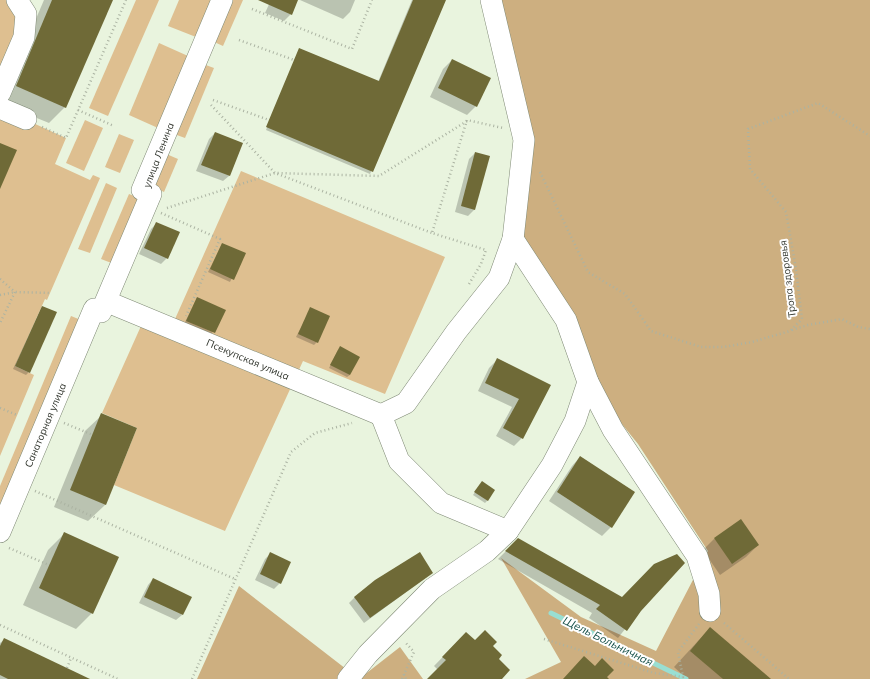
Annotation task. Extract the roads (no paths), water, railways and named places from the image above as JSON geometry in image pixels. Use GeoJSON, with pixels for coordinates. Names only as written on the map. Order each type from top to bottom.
{"type":"FeatureCollection","features":[{"type":"Feature","properties":{"kind":"street"},"geometry":{"type":"LineString","coordinates":[[0,93],[24,37],[26,14],[17,0]]}},
{"type":"Feature","properties":{"kind":"street","name":"улица Ленина"},"geometry":{"type":"LineString","coordinates":[[90,318],[94,309],[101,312],[151,194],[142,190],[222,0]]}},
{"type":"Feature","properties":{"kind":"street"},"geometry":{"type":"LineString","coordinates":[[491,0],[524,140],[513,239],[499,278],[456,332],[406,403],[381,415],[399,461],[441,503],[508,531]]}},
{"type":"Feature","properties":{"kind":"street"},"geometry":{"type":"LineString","coordinates":[[0,108],[26,119]]}},
{"type":"Feature","properties":{"kind":"street"},"geometry":{"type":"LineString","coordinates":[[513,239],[566,320],[588,382],[613,430],[697,556],[709,594],[710,611]]}},
{"type":"Feature","properties":{"kind":"street","name":"Псекупская улица"},"geometry":{"type":"LineString","coordinates":[[115,305],[180,330],[381,415]]}},
{"type":"Feature","properties":{"kind":"street","name":"Санаторная улица"},"geometry":{"type":"LineString","coordinates":[[2,539],[90,318]]}},
{"type":"Feature","properties":{"kind":"street"},"geometry":{"type":"LineString","coordinates":[[348,679],[368,654],[432,589],[487,551],[508,531],[552,465],[575,421],[588,382]]}},
{"type":"Feature","properties":{"kind":"waterway","name":"Щель Больничная"},"geometry":{"type":"LineString","coordinates":[[551,613],[686,679]]}}]}
